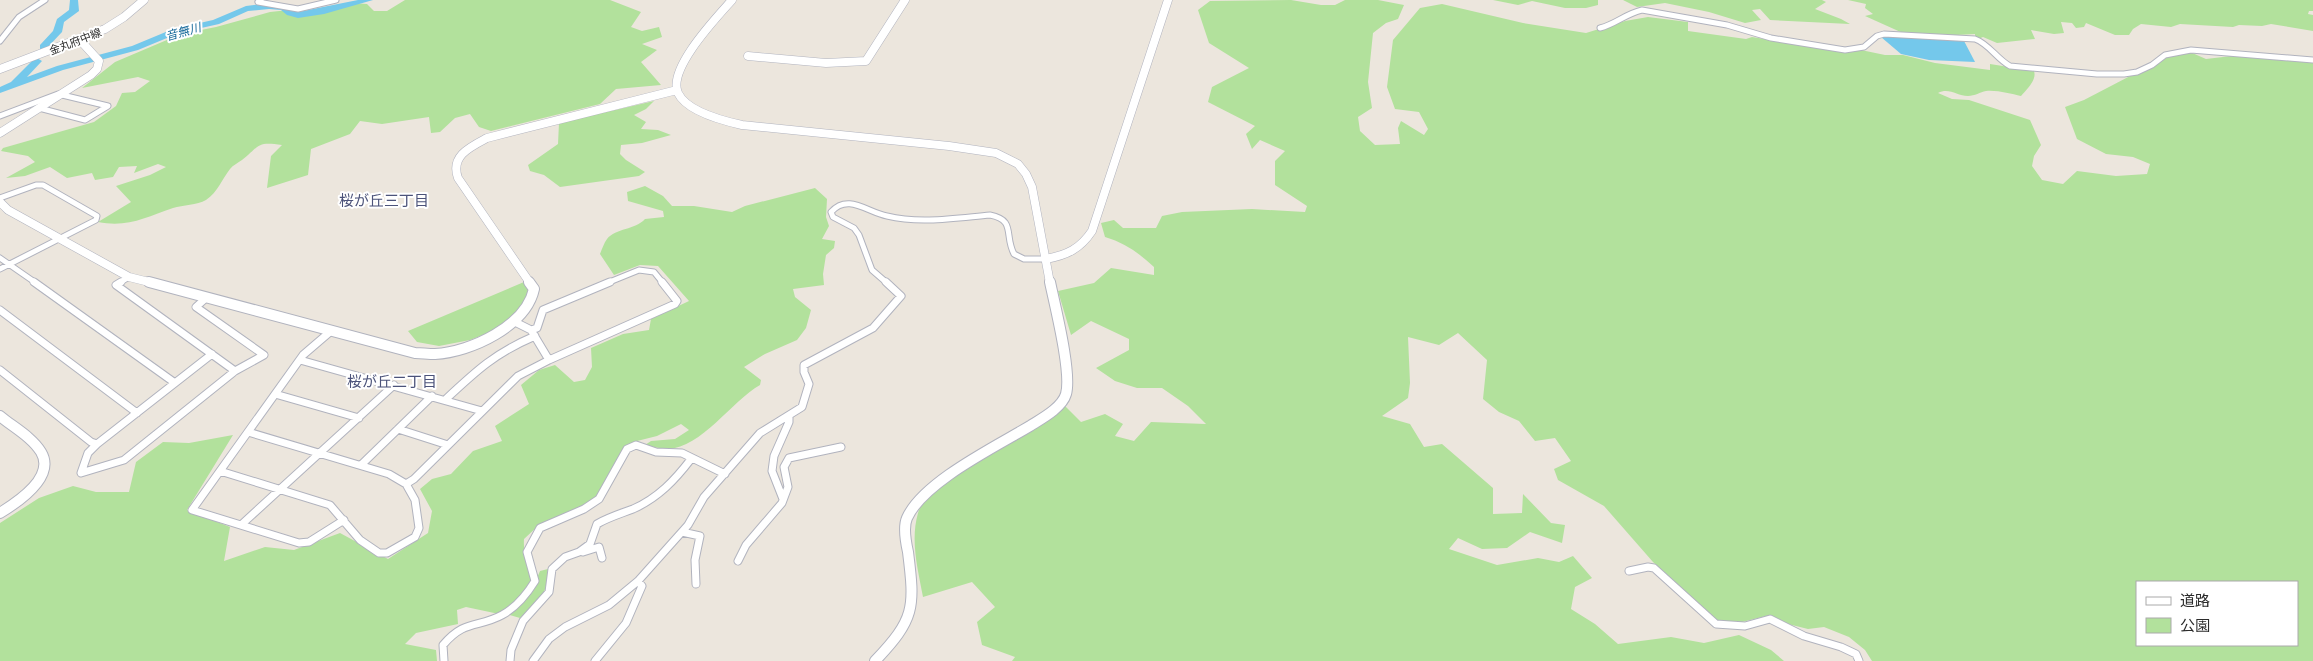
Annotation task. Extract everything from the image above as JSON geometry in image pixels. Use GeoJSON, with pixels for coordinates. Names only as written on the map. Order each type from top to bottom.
{"type":"FeatureCollection","features":[{"type":"Feature","properties":{"kind":"street"},"geometry":{"type":"LineString","coordinates":[[0,41],[20,17],[45,0]]}},
{"type":"Feature","properties":{"kind":"street","name":"金丸府中線"},"geometry":{"type":"LineString","coordinates":[[0,69],[83,42],[115,24],[144,0]]}},
{"type":"Feature","properties":{"kind":"street"},"geometry":{"type":"LineString","coordinates":[[261,0],[258,2],[260,4],[298,9],[336,0]]}},
{"type":"Feature","properties":{"kind":"street"},"geometry":{"type":"LineString","coordinates":[[732,0],[686,58],[678,74],[678,90],[688,104],[696,109],[727,122],[769,129],[974,149],[996,153],[1022,169],[1032,187],[1066,365],[1066,394],[1051,413],[943,479],[926,493],[914,508],[906,520],[906,540],[912,586],[910,613],[898,637],[875,661]]}},
{"type":"Feature","properties":{"kind":"street"},"geometry":{"type":"LineString","coordinates":[[748,56],[842,64],[866,61],[905,0]]}},
{"type":"Feature","properties":{"kind":"street"},"geometry":{"type":"LineString","coordinates":[[533,661],[549,639],[565,627],[609,605],[638,580],[682,532],[704,497],[742,457],[760,432],[802,407],[809,384],[804,372],[804,365],[873,328],[901,296],[872,270],[868,263],[863,241],[854,228],[833,217],[831,212],[840,204],[854,203],[880,215],[897,219],[990,215],[1001,217],[1006,221],[1012,252],[1022,260],[1046,259],[1072,253],[1084,244],[1092,231],[1168,0]]}},
{"type":"Feature","properties":{"kind":"street"},"geometry":{"type":"LineString","coordinates":[[1600,28],[1609,26],[1628,13],[1642,10],[1726,25],[1771,38],[1845,50],[1864,47],[1877,36],[1884,34],[1965,38],[1981,41],[1990,53],[2010,66],[2097,74],[2137,72],[2152,65],[2165,54],[2191,50],[2212,54],[2256,54],[2313,60]]}},
{"type":"Feature","properties":{"kind":"street"},"geometry":{"type":"LineString","coordinates":[[0,133],[91,75],[99,61],[97,56],[83,42]]}},
{"type":"Feature","properties":{"kind":"street"},"geometry":{"type":"LineString","coordinates":[[0,269],[59,239],[96,220],[97,216],[43,185],[36,185],[0,200],[8,210],[59,239],[129,277],[415,353],[436,354],[461,348],[515,322],[524,314],[534,295],[534,289],[458,178],[454,170],[455,162],[460,154],[487,138],[678,90]]}},
{"type":"Feature","properties":{"kind":"street"},"geometry":{"type":"LineString","coordinates":[[0,116],[62,94],[108,106],[85,120],[39,108]]}},
{"type":"Feature","properties":{"kind":"street"},"geometry":{"type":"LineString","coordinates":[[0,258],[176,383]]}},
{"type":"Feature","properties":{"kind":"street"},"geometry":{"type":"LineString","coordinates":[[406,484],[414,479],[518,376],[549,360],[675,304],[677,301],[654,272],[639,270],[543,310],[537,328],[533,333],[482,364],[445,400]]}},
{"type":"Feature","properties":{"kind":"street"},"geometry":{"type":"LineString","coordinates":[[129,277],[116,285],[235,370]]}},
{"type":"Feature","properties":{"kind":"street"},"geometry":{"type":"LineString","coordinates":[[206,298],[196,307],[264,355],[235,370],[124,460],[81,473],[88,453],[212,354]]}},
{"type":"Feature","properties":{"kind":"street"},"geometry":{"type":"LineString","coordinates":[[0,310],[137,413]]}},
{"type":"Feature","properties":{"kind":"street"},"geometry":{"type":"LineString","coordinates":[[515,322],[533,333],[549,360]]}},
{"type":"Feature","properties":{"kind":"street"},"geometry":{"type":"LineString","coordinates":[[331,331],[300,360],[192,510],[299,543],[309,542],[344,520]]}},
{"type":"Feature","properties":{"kind":"street"},"geometry":{"type":"LineString","coordinates":[[300,360],[482,411]]}},
{"type":"Feature","properties":{"kind":"street"},"geometry":{"type":"LineString","coordinates":[[0,370],[91,442],[98,444]]}},
{"type":"Feature","properties":{"kind":"street"},"geometry":{"type":"LineString","coordinates":[[240,525],[394,385]]}},
{"type":"Feature","properties":{"kind":"street"},"geometry":{"type":"LineString","coordinates":[[275,394],[359,418]]}},
{"type":"Feature","properties":{"kind":"street"},"geometry":{"type":"LineString","coordinates":[[361,465],[432,396]]}},
{"type":"Feature","properties":{"kind":"street"},"geometry":{"type":"LineString","coordinates":[[784,499],[772,471],[777,448],[789,422],[789,416]]}},
{"type":"Feature","properties":{"kind":"street"},"geometry":{"type":"LineString","coordinates":[[0,514],[28,493],[38,480],[45,465],[42,453],[1,417]]}},
{"type":"Feature","properties":{"kind":"street"},"geometry":{"type":"LineString","coordinates":[[398,429],[448,445]]}},
{"type":"Feature","properties":{"kind":"street"},"geometry":{"type":"LineString","coordinates":[[220,471],[330,505],[360,540],[379,553],[387,554],[415,537],[419,528],[415,500],[406,484],[389,474],[248,432]]}},
{"type":"Feature","properties":{"kind":"street"},"geometry":{"type":"LineString","coordinates":[[444,661],[443,645],[452,634],[468,625],[502,614],[518,604],[527,594],[535,580],[526,552],[534,534],[540,528],[584,509],[599,499],[627,449],[636,445],[656,452],[682,453],[725,474]]}},
{"type":"Feature","properties":{"kind":"street"},"geometry":{"type":"LineString","coordinates":[[738,561],[746,545],[767,522],[784,499],[788,487],[784,466],[789,458],[841,447]]}},
{"type":"Feature","properties":{"kind":"street"},"geometry":{"type":"LineString","coordinates":[[579,552],[590,544],[598,524],[609,517],[634,508],[660,493],[674,481],[692,459]]}},
{"type":"Feature","properties":{"kind":"street"},"geometry":{"type":"LineString","coordinates":[[682,532],[700,536],[695,560],[696,584]]}},
{"type":"Feature","properties":{"kind":"street"},"geometry":{"type":"LineString","coordinates":[[510,661],[511,650],[523,622],[549,592],[552,569],[565,557],[599,547],[602,558]]}},
{"type":"Feature","properties":{"kind":"street"},"geometry":{"type":"LineString","coordinates":[[1629,571],[1648,567],[1654,568],[1716,624],[1745,626],[1770,619],[1804,636],[1841,647],[1856,654],[1859,661]]}},
{"type":"Feature","properties":{"kind":"street"},"geometry":{"type":"LineString","coordinates":[[595,661],[626,623],[642,586],[638,580]]}},
{"type":"Feature","properties":{"kind":"green space"},"geometry":{"type":"Polygon","coordinates":[[[405,0],[610,0],[641,12],[631,27],[642,31],[659,27],[662,37],[642,44],[657,50],[641,62],[661,85],[616,89],[600,104],[491,131],[479,127],[470,114],[455,118],[440,132],[431,133],[429,117],[382,124],[360,121],[350,134],[311,149],[308,175],[267,188],[271,156],[282,145],[263,144],[231,168],[217,189],[206,200],[173,208],[128,223],[98,222],[131,202],[116,186],[150,175],[166,167],[158,164],[134,173],[137,166],[119,167],[113,177],[95,180],[92,173],[67,178],[50,167],[25,176],[6,178],[35,162],[28,156],[1,151],[3,148],[94,122],[116,106],[122,93],[135,92],[150,81],[138,77],[82,88],[115,62],[181,34],[216,27],[270,12],[289,10],[305,13],[353,3],[367,4],[374,11],[387,11],[405,0]]]}},
{"type":"Feature","properties":{"kind":"green space"},"geometry":{"type":"Polygon","coordinates":[[[1291,0],[1321,5],[1335,5],[1345,0],[1378,0],[1404,5],[1398,19],[1386,23],[1373,33],[1368,82],[1372,108],[1358,117],[1360,131],[1375,145],[1400,144],[1398,128],[1401,121],[1424,135],[1428,129],[1419,112],[1395,109],[1387,87],[1393,40],[1420,8],[1442,4],[1523,23],[1586,33],[1625,21],[1648,17],[1688,22],[1688,31],[1746,39],[1752,37],[1845,52],[1861,50],[1885,55],[1903,55],[1935,63],[1990,70],[1990,64],[2034,71],[2033,81],[2021,96],[1991,91],[1968,96],[1949,91],[1938,93],[1952,99],[1969,100],[2030,120],[2041,145],[2034,156],[2032,166],[2042,180],[2063,184],[2077,171],[2116,176],[2147,174],[2150,164],[2133,157],[2106,154],[2077,139],[2065,107],[2084,100],[2173,55],[2190,52],[2206,59],[2240,55],[2313,61],[2313,661],[1872,661],[1865,650],[1849,637],[1824,627],[1808,629],[1766,616],[1742,622],[1724,623],[1714,619],[1653,562],[1604,506],[1558,480],[1554,469],[1571,461],[1555,438],[1535,441],[1519,421],[1499,412],[1483,399],[1487,360],[1458,333],[1439,345],[1408,337],[1410,383],[1408,398],[1382,416],[1410,424],[1424,447],[1442,444],[1493,488],[1493,514],[1522,513],[1523,494],[1551,523],[1565,525],[1562,543],[1530,532],[1507,548],[1482,549],[1458,538],[1449,549],[1497,565],[1538,558],[1559,562],[1573,556],[1592,578],[1575,587],[1571,609],[1595,624],[1618,644],[1671,637],[1704,643],[1739,635],[1771,650],[1784,661],[1012,661],[1015,657],[982,645],[977,622],[995,607],[972,582],[923,597],[916,555],[915,534],[918,513],[925,500],[960,473],[1031,431],[1065,406],[1081,422],[1105,414],[1123,424],[1115,436],[1134,441],[1151,422],[1206,424],[1188,406],[1162,388],[1137,388],[1115,381],[1096,368],[1129,350],[1129,339],[1091,321],[1071,335],[1058,291],[1094,283],[1111,268],[1154,275],[1154,267],[1143,257],[1125,245],[1105,237],[1101,223],[1114,220],[1123,228],[1156,228],[1162,216],[1182,212],[1252,209],[1305,212],[1307,206],[1275,185],[1275,161],[1285,151],[1260,140],[1252,149],[1246,134],[1255,126],[1208,102],[1212,87],[1249,68],[1209,43],[1198,10],[1210,1],[1291,0]]]}},
{"type":"Feature","properties":{"kind":"green space"},"geometry":{"type":"Polygon","coordinates":[[[1493,0],[1598,0],[1598,5],[1586,8],[1565,8],[1532,1],[1518,5],[1493,0]]]}},
{"type":"Feature","properties":{"kind":"green space"},"geometry":{"type":"Polygon","coordinates":[[[1623,0],[1822,0],[1826,2],[1815,9],[1850,24],[1770,20],[1760,9],[1752,10],[1761,20],[1745,23],[1709,12],[1665,3],[1637,7],[1623,0]]]}},
{"type":"Feature","properties":{"kind":"green space"},"geometry":{"type":"Polygon","coordinates":[[[1848,0],[2313,0],[2313,11],[2309,11],[2308,14],[2313,15],[2313,31],[2271,24],[2262,26],[2239,25],[2233,27],[2180,24],[2171,27],[2141,24],[2133,29],[2129,35],[2115,35],[2086,23],[2084,27],[2076,28],[2072,23],[2061,22],[2064,33],[2054,34],[2031,30],[2035,39],[1997,43],[1983,37],[1975,38],[1975,34],[1905,34],[1865,16],[1873,14],[1865,8],[1866,4],[1848,0]]]}},
{"type":"Feature","properties":{"kind":"green space"},"geometry":{"type":"Polygon","coordinates":[[[654,101],[646,109],[634,115],[646,122],[641,129],[658,130],[671,135],[642,143],[621,145],[620,154],[645,172],[639,176],[560,187],[544,175],[530,171],[528,165],[558,144],[559,123],[654,101]]]}},
{"type":"Feature","properties":{"kind":"green space"},"geometry":{"type":"Polygon","coordinates":[[[645,186],[663,196],[672,206],[694,206],[732,212],[745,206],[815,188],[827,199],[826,217],[829,226],[822,239],[835,241],[834,248],[826,255],[823,274],[824,285],[793,289],[795,297],[811,310],[806,328],[797,340],[765,354],[744,367],[761,380],[760,385],[749,392],[704,433],[680,447],[662,449],[645,445],[651,441],[675,439],[689,430],[681,424],[657,436],[633,442],[622,450],[602,493],[594,502],[539,525],[524,539],[524,549],[532,580],[526,592],[516,602],[499,614],[466,607],[457,610],[458,624],[416,633],[405,644],[436,650],[437,661],[0,661],[0,523],[39,498],[73,486],[96,492],[129,492],[136,462],[163,442],[189,443],[233,435],[187,510],[230,527],[224,561],[265,547],[294,550],[340,533],[388,559],[428,533],[432,511],[420,489],[432,479],[451,474],[473,451],[502,441],[495,426],[529,404],[521,385],[539,370],[555,365],[574,382],[585,380],[592,367],[591,348],[623,334],[649,330],[651,319],[689,301],[658,266],[640,265],[614,275],[600,254],[604,244],[611,235],[641,223],[645,219],[664,217],[663,211],[628,201],[627,192],[645,186]]]}},
{"type":"Feature","properties":{"kind":"green space"},"geometry":{"type":"Polygon","coordinates":[[[524,282],[530,295],[522,313],[493,331],[470,340],[439,346],[417,342],[408,331],[524,282]]]}},
{"type":"Feature","properties":{"kind":"green space"},"geometry":{"type":"Polygon","coordinates":[[[548,569],[546,586],[538,602],[520,618],[506,614],[530,594],[540,571],[548,569]]]}},
{"type":"Feature","properties":{"kind":"water"},"geometry":{"type":"Polygon","coordinates":[[[1881,37],[1963,39],[1975,62],[1929,60],[1901,54],[1881,37]]]}},
{"type":"Feature","properties":{"kind":"waterway"},"geometry":{"type":"LineString","coordinates":[[43,47],[57,32],[60,21],[74,11],[74,0]]}},
{"type":"Feature","properties":{"kind":"waterway","name":"音無川"},"geometry":{"type":"LineString","coordinates":[[0,90],[60,68],[135,48],[176,31],[216,22],[246,9],[269,6],[284,8],[290,13],[298,15],[369,0]]}},
{"type":"Feature","properties":{"kind":"waterway"},"geometry":{"type":"LineString","coordinates":[[16,82],[37,61]]}},
{"type":"Feature","properties":{"kind":"district","name":"桜が丘三丁目"},"geometry":{"type":"Point","coordinates":[384,200]}},
{"type":"Feature","properties":{"kind":"district","name":"桜が丘二丁目"},"geometry":{"type":"Point","coordinates":[392,381]}}]}
